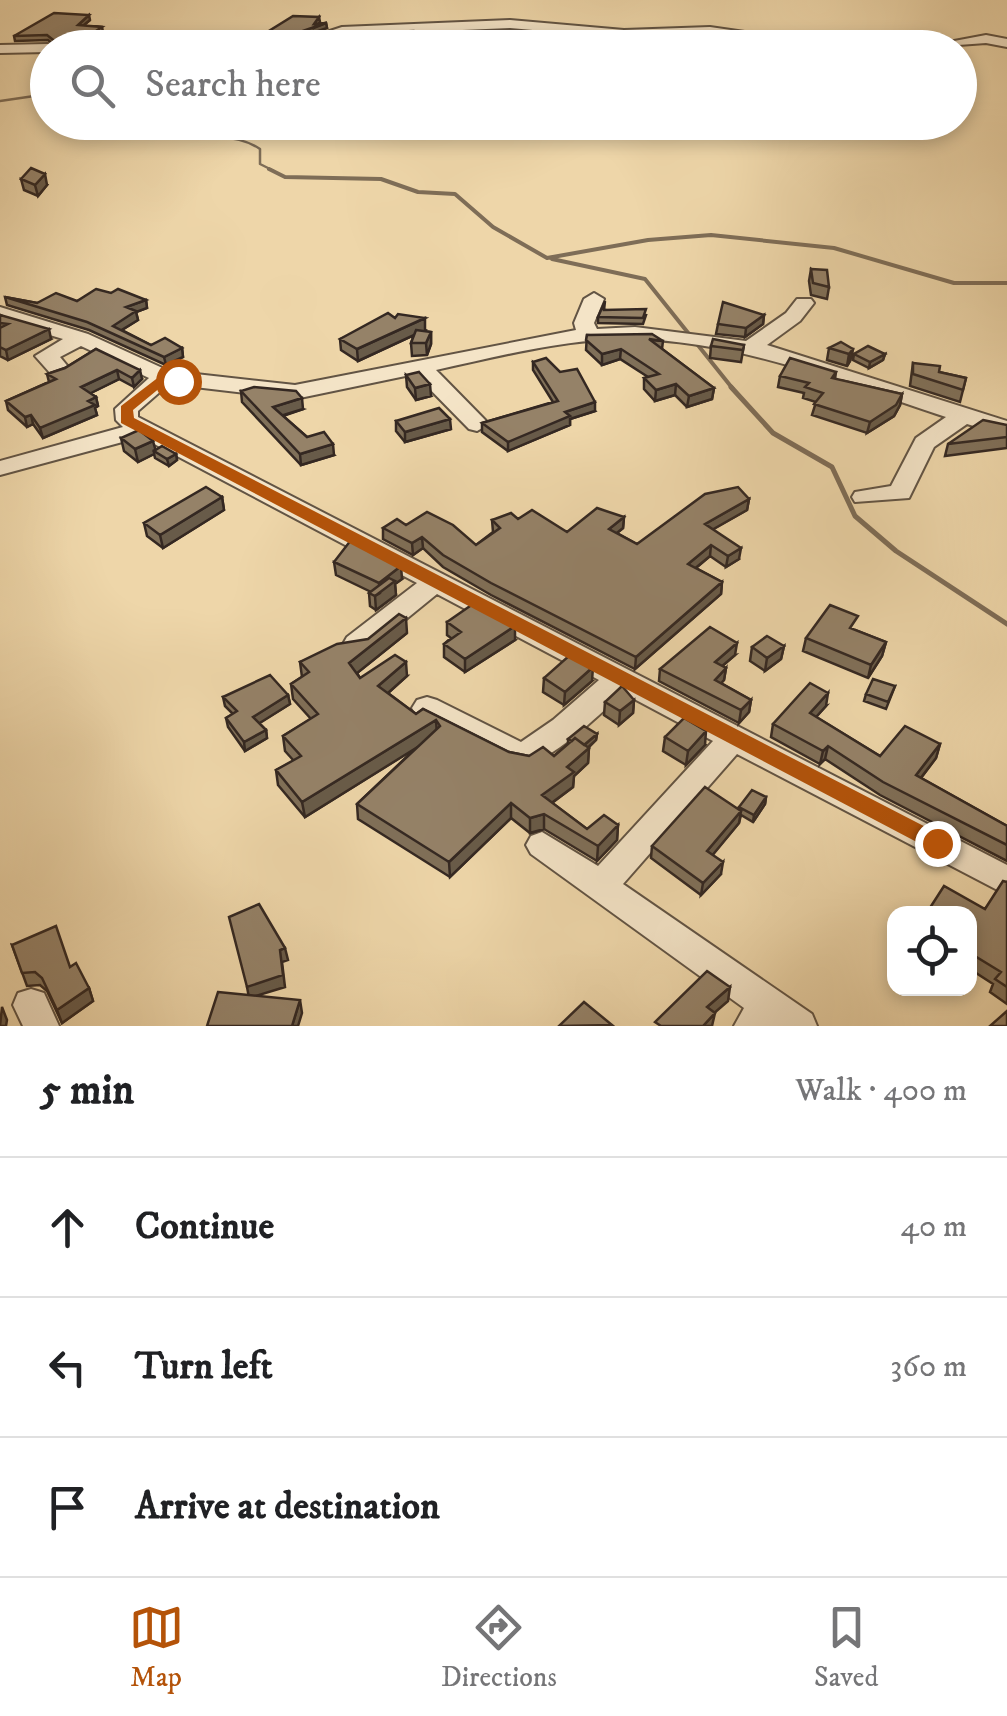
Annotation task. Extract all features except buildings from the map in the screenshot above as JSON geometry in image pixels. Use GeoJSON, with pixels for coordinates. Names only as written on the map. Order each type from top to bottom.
{"type":"FeatureCollection","features":[{"type":"Feature","properties":{"kind":"street"},"geometry":{"type":"LineString","coordinates":[[360,30],[542,24],[591,30]]}},
{"type":"Feature","properties":{"kind":"street"},"geometry":{"type":"LineString","coordinates":[[977,40],[1007,43]]}},
{"type":"Feature","properties":{"kind":"street"},"geometry":{"type":"LineString","coordinates":[[0,48],[30,48]]}},
{"type":"Feature","properties":{"kind":"street"},"geometry":{"type":"LineString","coordinates":[[588,334],[584,324],[594,299]]}},
{"type":"Feature","properties":{"kind":"street"},"geometry":{"type":"LineString","coordinates":[[750,348],[793,317],[804,303]]}},
{"type":"Feature","properties":{"kind":"street"},"geometry":{"type":"LineString","coordinates":[[0,314],[82,338],[164,377],[295,392],[588,334],[624,332],[750,348],[1007,429]]}},
{"type":"Feature","properties":{"kind":"street"},"geometry":{"type":"LineString","coordinates":[[58,370],[46,356],[82,338]]}},
{"type":"Feature","properties":{"kind":"street"},"geometry":{"type":"LineString","coordinates":[[420,366],[476,424]]}},
{"type":"Feature","properties":{"kind":"street"},"geometry":{"type":"LineString","coordinates":[[164,377],[126,409],[127,420],[1007,880]]}},
{"type":"Feature","properties":{"kind":"street"},"geometry":{"type":"LineString","coordinates":[[864,497],[900,494],[924,443],[964,416]]}},
{"type":"Feature","properties":{"kind":"street"},"geometry":{"type":"LineString","coordinates":[[0,468],[142,429]]}},
{"type":"Feature","properties":{"kind":"street"},"geometry":{"type":"LineString","coordinates":[[356,644],[438,580]]}},
{"type":"Feature","properties":{"kind":"street"},"geometry":{"type":"LineString","coordinates":[[427,708],[522,756],[575,719],[623,676]]}},
{"type":"Feature","properties":{"kind":"street"},"geometry":{"type":"LineString","coordinates":[[600,887],[734,737]]}},
{"type":"Feature","properties":{"kind":"street"},"geometry":{"type":"LineString","coordinates":[[542,845],[760,1016],[799,1026]]}},
{"type":"Feature","properties":{"kind":"waterway"},"geometry":{"type":"LineString","coordinates":[[0,101],[30,97]]}},
{"type":"Feature","properties":{"kind":"waterway"},"geometry":{"type":"LineString","coordinates":[[238,140],[260,149],[260,164],[274,171]]}},
{"type":"Feature","properties":{"kind":"waterway"},"geometry":{"type":"LineString","coordinates":[[269,169],[285,177],[381,179],[418,192],[455,194],[493,227],[547,258],[648,240],[711,235],[834,248],[954,283],[1007,283]]}},
{"type":"Feature","properties":{"kind":"waterway"},"geometry":{"type":"LineString","coordinates":[[552,259],[645,279],[733,389]]}},
{"type":"Feature","properties":{"kind":"waterway"},"geometry":{"type":"LineString","coordinates":[[731,387],[773,433],[832,467],[855,516],[896,551],[1007,624]]}},
{"type":"Feature","properties":{"kind":"route"},"geometry":{"type":"LineString","coordinates":[[178,381],[164,377],[126,409],[127,420],[937,843]]}}]}
